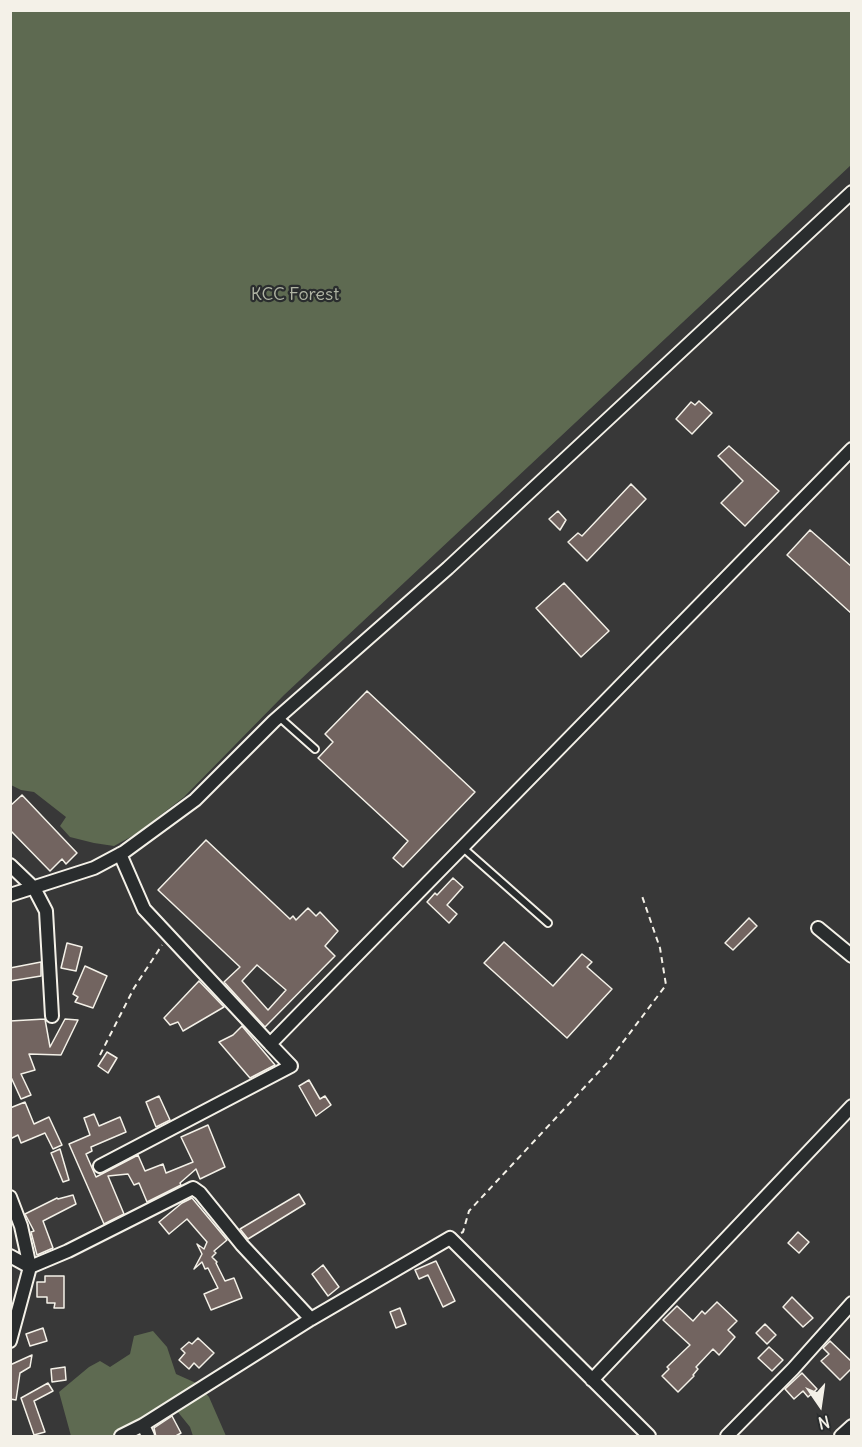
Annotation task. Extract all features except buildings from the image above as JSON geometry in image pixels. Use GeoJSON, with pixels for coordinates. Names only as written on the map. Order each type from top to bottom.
{"type":"FeatureCollection","features":[{"type":"Feature","properties":{"kind":"street"},"geometry":{"type":"LineString","coordinates":[[10,895],[94,868],[120,854],[195,800],[279,717],[448,568],[852,192]]}},
{"type":"Feature","properties":{"kind":"street"},"geometry":{"type":"LineString","coordinates":[[270,1044],[852,449]]}},
{"type":"Feature","properties":{"kind":"street"},"geometry":{"type":"LineString","coordinates":[[100,1166],[291,1066],[144,909],[120,854]]}},
{"type":"Feature","properties":{"kind":"street"},"geometry":{"type":"LineString","coordinates":[[10,865],[34,888],[46,911],[52,1016]]}},
{"type":"Feature","properties":{"kind":"street"},"geometry":{"type":"LineString","coordinates":[[818,928],[852,956]]}},
{"type":"Feature","properties":{"kind":"street"},"geometry":{"type":"LineString","coordinates":[[592,1380],[852,1106]]}},
{"type":"Feature","properties":{"kind":"street"},"geometry":{"type":"LineString","coordinates":[[30,1267],[68,1251],[193,1188],[200,1193],[242,1245],[311,1319]]}},
{"type":"Feature","properties":{"kind":"street"},"geometry":{"type":"LineString","coordinates":[[10,1197],[21,1226],[30,1267],[10,1341]]}},
{"type":"Feature","properties":{"kind":"street"},"geometry":{"type":"LineString","coordinates":[[121,1437],[146,1431],[311,1319],[450,1238],[649,1437]]}},
{"type":"Feature","properties":{"kind":"street"},"geometry":{"type":"LineString","coordinates":[[10,1256],[30,1267]]}},
{"type":"Feature","properties":{"kind":"street"},"geometry":{"type":"LineString","coordinates":[[727,1437],[793,1369],[852,1303]]}},
{"type":"Feature","properties":{"kind":"street"},"geometry":{"type":"LineString","coordinates":[[841,1437],[852,1426]]}},
{"type":"Feature","properties":{"kind":"lane"},"geometry":{"type":"LineString","coordinates":[[279,717],[315,749]]}},
{"type":"Feature","properties":{"kind":"lane"},"geometry":{"type":"LineString","coordinates":[[462,847],[548,923]]}},
{"type":"Feature","properties":{"kind":"path"},"geometry":{"type":"LineString","coordinates":[[450,1238],[463,1232],[469,1211],[608,1062],[666,986],[660,948],[642,896]]}},
{"type":"Feature","properties":{"kind":"path"},"geometry":{"type":"LineString","coordinates":[[100,1054],[134,988],[168,935]]}},
{"type":"Feature","properties":{"kind":"green space","name":"KCC Forest"},"geometry":{"type":"Polygon","coordinates":[[[11,10],[851,11],[851,165],[284,695],[184,797],[136,834],[114,846],[94,843],[70,837],[60,826],[66,817],[34,792],[21,790],[11,785],[11,10]]]}},
{"type":"Feature","properties":{"kind":"green space"},"geometry":{"type":"Polygon","coordinates":[[[153,1331],[167,1347],[176,1374],[196,1383],[209,1397],[226,1436],[193,1436],[190,1427],[169,1401],[133,1436],[71,1436],[59,1392],[89,1367],[100,1361],[110,1367],[130,1354],[134,1336],[153,1331]]]}}]}
